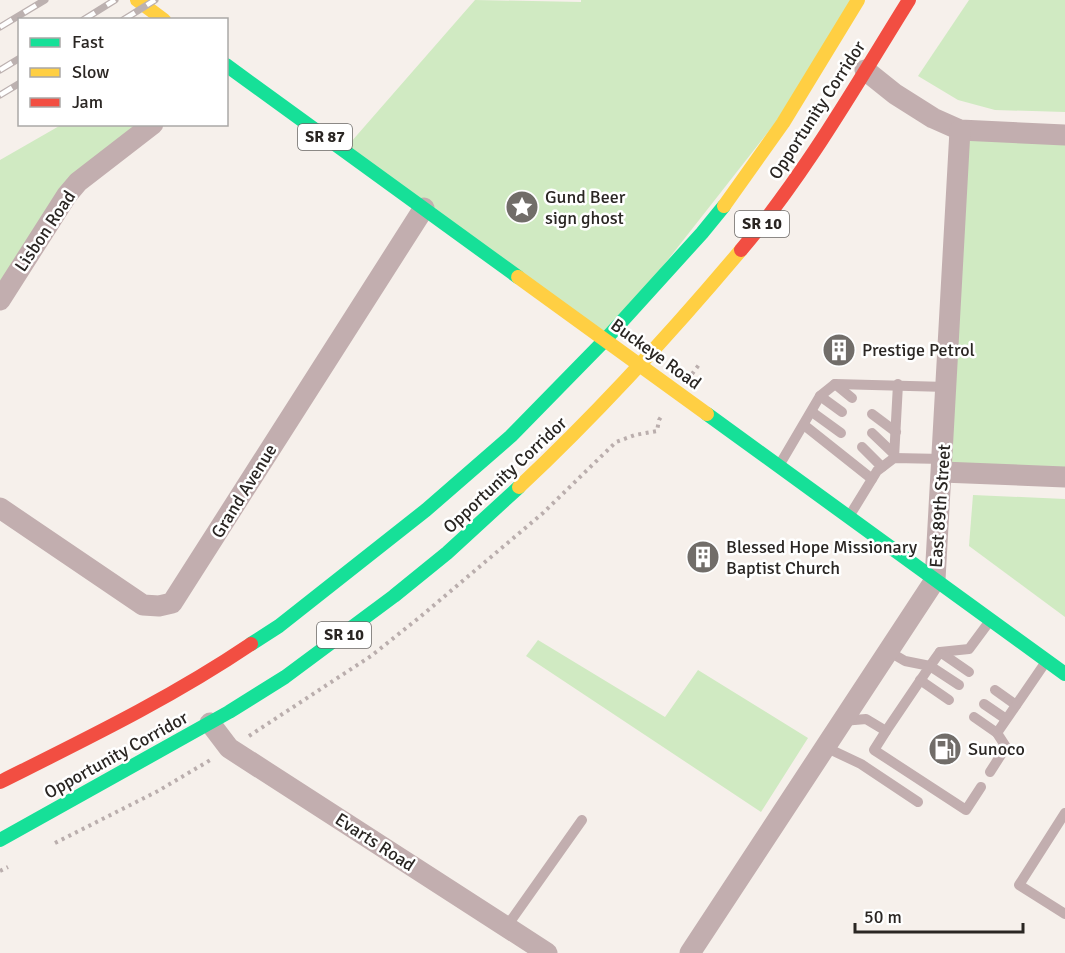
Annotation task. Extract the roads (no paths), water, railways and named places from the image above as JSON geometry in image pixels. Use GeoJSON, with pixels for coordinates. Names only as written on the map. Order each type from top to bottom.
{"type":"FeatureCollection","features":[{"type":"Feature","properties":{"kind":"main road"},"geometry":{"type":"LineString","coordinates":[[137,0],[161,18]]}},
{"type":"Feature","properties":{"kind":"main road","name":"Opportunity Corridor"},"geometry":{"type":"LineString","coordinates":[[0,783],[157,703],[210,672],[279,626],[462,480],[511,436],[605,340],[702,233],[739,188],[783,123],[858,0]]}},
{"type":"Feature","properties":{"kind":"main road","name":"Opportunity Corridor"},"geometry":{"type":"LineString","coordinates":[[0,840],[172,742],[210,723],[283,678],[418,578],[467,537],[546,464],[642,366],[775,208],[909,0]]}},
{"type":"Feature","properties":{"kind":"main road","name":"Buckeye Road"},"geometry":{"type":"LineString","coordinates":[[228,67],[1065,674]]}},
{"type":"Feature","properties":{"kind":"street"},"geometry":{"type":"LineString","coordinates":[[865,70],[895,94],[933,118],[960,130],[1065,135]]}},
{"type":"Feature","properties":{"kind":"street","name":"Lisbon Road"},"geometry":{"type":"LineString","coordinates":[[0,300],[67,195],[78,182],[150,126]]}},
{"type":"Feature","properties":{"kind":"street","name":"East 89th Street"},"geometry":{"type":"LineString","coordinates":[[690,953],[935,580],[960,130]]}},
{"type":"Feature","properties":{"kind":"street","name":"Grand Avenue"},"geometry":{"type":"LineString","coordinates":[[0,508],[143,605],[159,606],[172,603],[424,208]]}},
{"type":"Feature","properties":{"kind":"street"},"geometry":{"type":"LineString","coordinates":[[943,465],[1065,477]]}},
{"type":"Feature","properties":{"kind":"street","name":"Evarts Road"},"geometry":{"type":"LineString","coordinates":[[210,723],[229,748],[547,953]]}},
{"type":"Feature","properties":{"kind":"lane"},"geometry":{"type":"LineString","coordinates":[[779,466],[820,396],[835,384],[947,387]]}},
{"type":"Feature","properties":{"kind":"lane"},"geometry":{"type":"LineString","coordinates":[[835,384],[852,398]]}},
{"type":"Feature","properties":{"kind":"lane"},"geometry":{"type":"LineString","coordinates":[[849,517],[877,471],[894,456],[898,384]]}},
{"type":"Feature","properties":{"kind":"lane"},"geometry":{"type":"LineString","coordinates":[[820,396],[842,412]]}},
{"type":"Feature","properties":{"kind":"lane"},"geometry":{"type":"LineString","coordinates":[[812,412],[841,433]]}},
{"type":"Feature","properties":{"kind":"lane"},"geometry":{"type":"LineString","coordinates":[[872,414],[896,432]]}},
{"type":"Feature","properties":{"kind":"lane"},"geometry":{"type":"LineString","coordinates":[[804,425],[873,478]]}},
{"type":"Feature","properties":{"kind":"lane"},"geometry":{"type":"LineString","coordinates":[[872,434],[894,456],[943,465]]}},
{"type":"Feature","properties":{"kind":"lane"},"geometry":{"type":"LineString","coordinates":[[862,447],[882,467]]}},
{"type":"Feature","properties":{"kind":"lane"},"geometry":{"type":"LineString","coordinates":[[981,787],[966,810],[874,750],[940,652],[969,649],[990,620]]}},
{"type":"Feature","properties":{"kind":"lane"},"geometry":{"type":"LineString","coordinates":[[888,651],[905,661],[930,666],[959,685]]}},
{"type":"Feature","properties":{"kind":"lane"},"geometry":{"type":"LineString","coordinates":[[940,652],[969,672]]}},
{"type":"Feature","properties":{"kind":"lane"},"geometry":{"type":"LineString","coordinates":[[997,733],[1047,661]]}},
{"type":"Feature","properties":{"kind":"lane"},"geometry":{"type":"LineString","coordinates":[[920,680],[949,700]]}},
{"type":"Feature","properties":{"kind":"lane"},"geometry":{"type":"LineString","coordinates":[[995,690],[1016,705]]}},
{"type":"Feature","properties":{"kind":"lane"},"geometry":{"type":"LineString","coordinates":[[984,704],[1006,719]]}},
{"type":"Feature","properties":{"kind":"lane"},"geometry":{"type":"LineString","coordinates":[[974,717],[997,733],[1006,747],[990,772]]}},
{"type":"Feature","properties":{"kind":"lane"},"geometry":{"type":"LineString","coordinates":[[843,721],[866,719],[886,731]]}},
{"type":"Feature","properties":{"kind":"lane"},"geometry":{"type":"LineString","coordinates":[[825,747],[861,764],[918,802]]}},
{"type":"Feature","properties":{"kind":"lane"},"geometry":{"type":"LineString","coordinates":[[1065,813],[1019,885],[1065,914]]}},
{"type":"Feature","properties":{"kind":"lane"},"geometry":{"type":"LineString","coordinates":[[507,926],[582,820]]}},
{"type":"Feature","properties":{"kind":"railway"},"geometry":{"type":"LineString","coordinates":[[0,27],[45,0]]}},
{"type":"Feature","properties":{"kind":"railway"},"geometry":{"type":"LineString","coordinates":[[86,18],[115,0]]}},
{"type":"Feature","properties":{"kind":"railway"},"geometry":{"type":"LineString","coordinates":[[126,18],[155,0]]}},
{"type":"Feature","properties":{"kind":"railway"},"geometry":{"type":"LineString","coordinates":[[0,70],[18,59]]}},
{"type":"Feature","properties":{"kind":"railway"},"geometry":{"type":"LineString","coordinates":[[0,95],[18,84]]}},
{"type":"Feature","properties":{"kind":"place","name":"Gund Beer sign ghost"},"geometry":{"type":"Point","coordinates":[522,207]}},
{"type":"Feature","properties":{"kind":"place","name":"Prestige Petrol"},"geometry":{"type":"Point","coordinates":[839,350]}},
{"type":"Feature","properties":{"kind":"place","name":"Blessed Hope Missionary Baptist Church"},"geometry":{"type":"Point","coordinates":[703,557]}},
{"type":"Feature","properties":{"kind":"place","name":"Sunoco"},"geometry":{"type":"Point","coordinates":[945,749]}}]}
